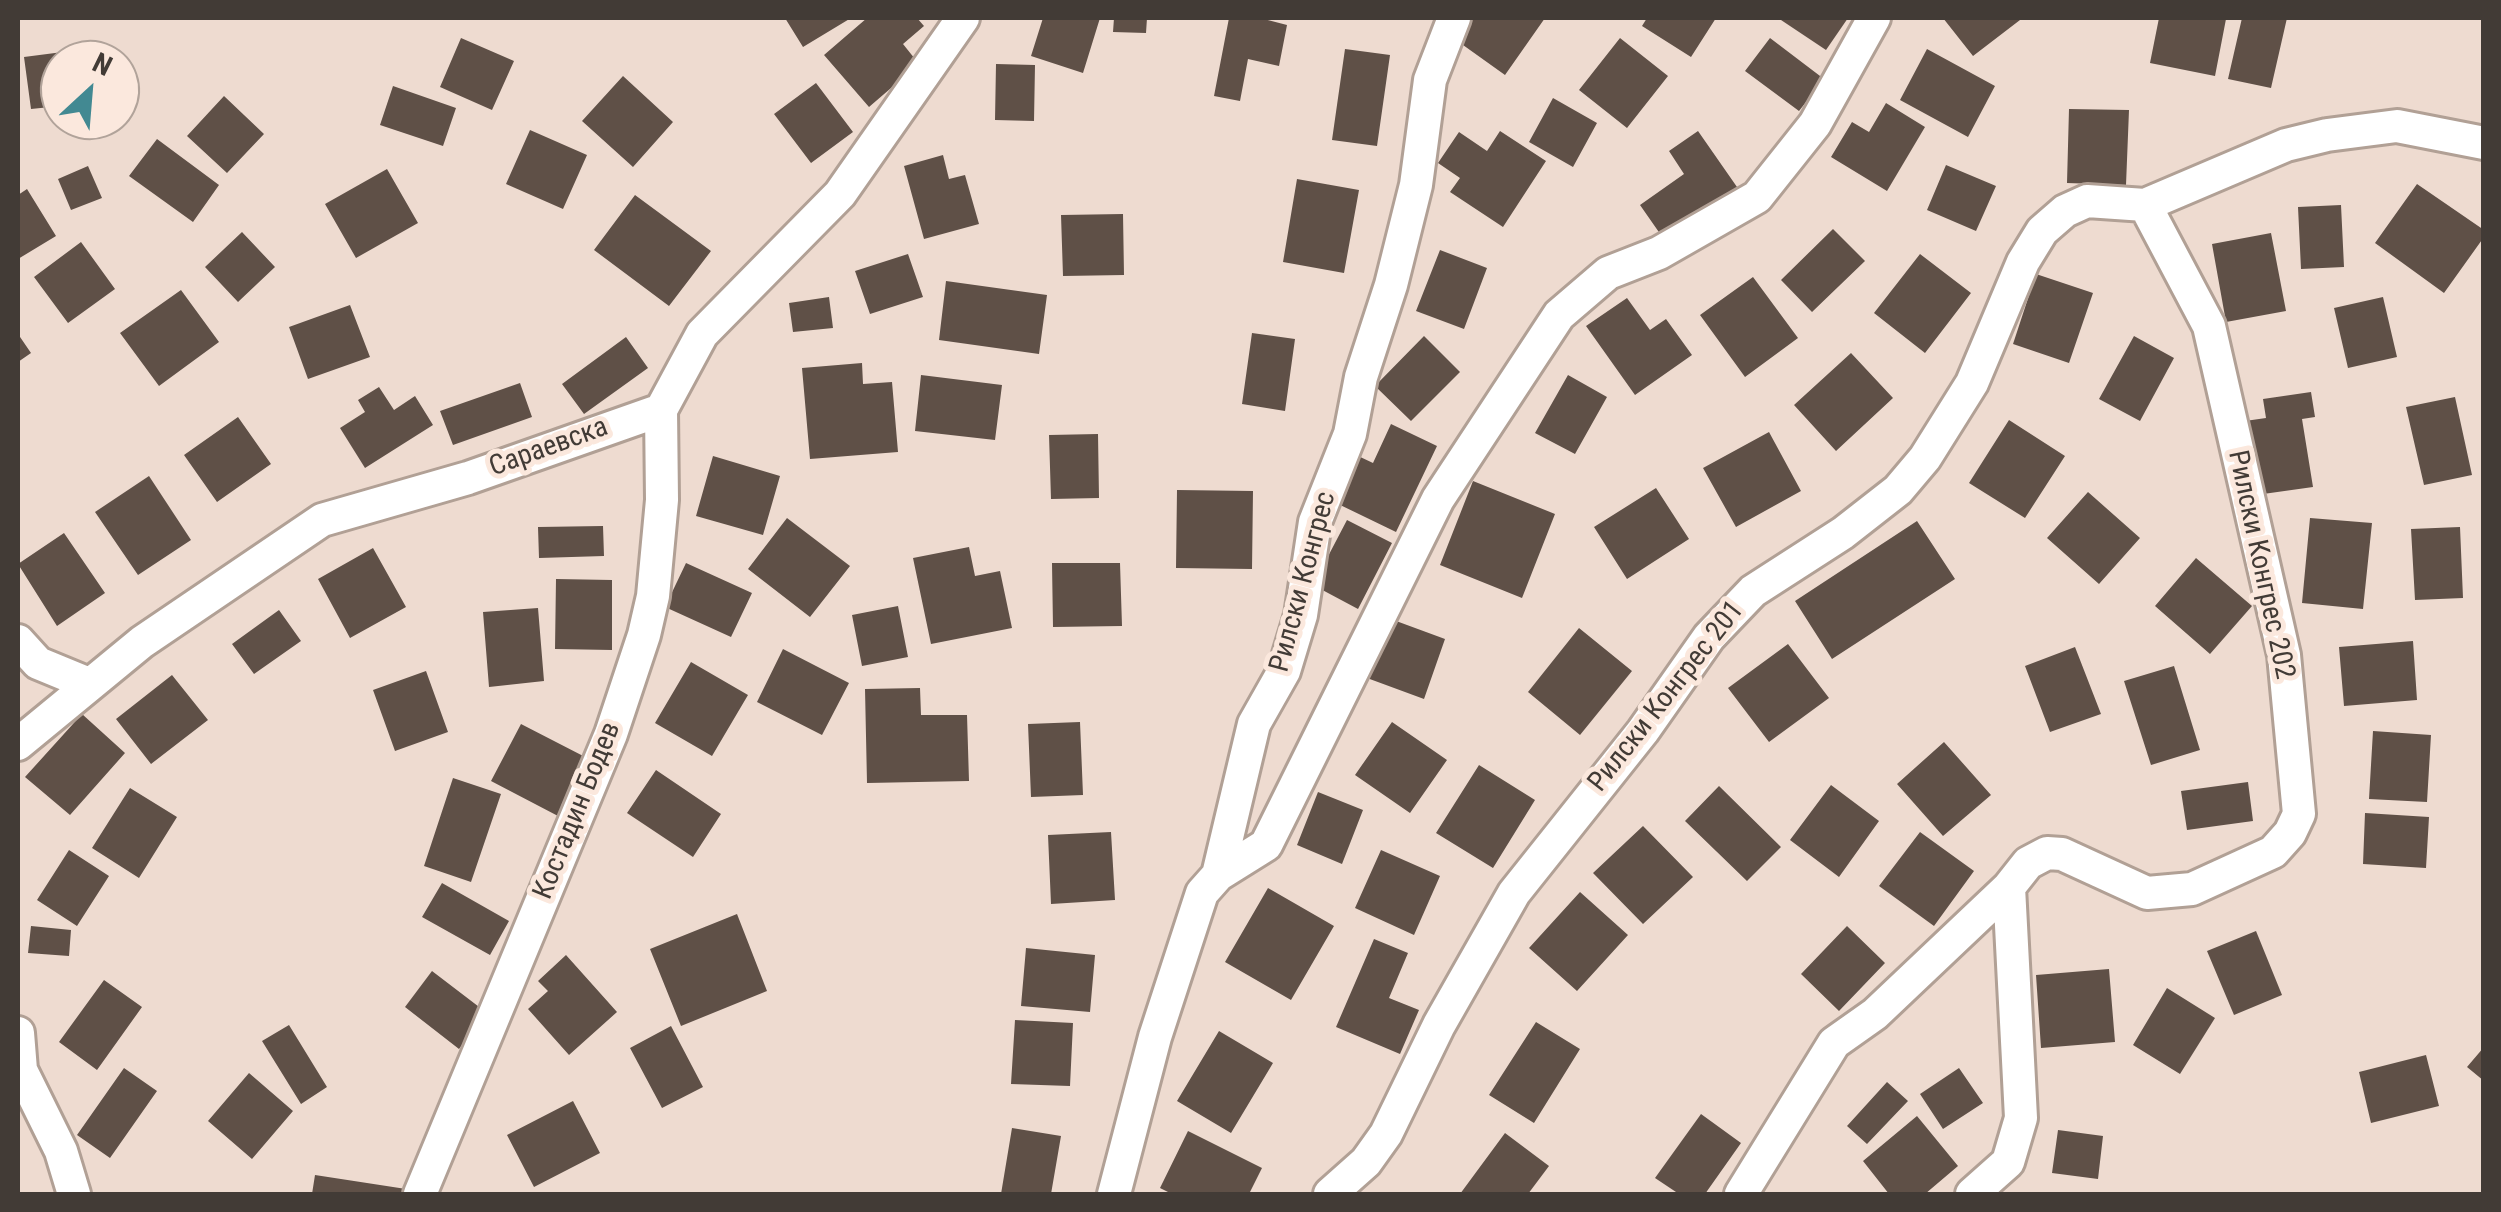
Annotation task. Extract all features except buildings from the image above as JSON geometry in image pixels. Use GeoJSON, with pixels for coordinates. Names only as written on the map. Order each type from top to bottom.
{"type":"FeatureCollection","features":[{"type":"Feature","properties":{"kind":"street"},"geometry":{"type":"LineString","coordinates":[[661,410],[702,334],[840,194],[963,18]]}},
{"type":"Feature","properties":{"kind":"street","name":"Рилски Конгрес"},"geometry":{"type":"LineString","coordinates":[[1114,1194],[1155,1038],[1202,893],[1218,875],[1254,724],[1284,672],[1301,615],[1314,522],[1350,434],[1360,378],[1392,285],[1416,186],[1430,80],[1454,18]]}},
{"type":"Feature","properties":{"kind":"street"},"geometry":{"type":"LineString","coordinates":[[1218,875],[1266,846],[1438,499],[1559,315],[1608,273],[1659,253],[1758,197],[1815,124],[1874,18]]}},
{"type":"Feature","properties":{"kind":"street"},"geometry":{"type":"LineString","coordinates":[[2146,205],[2286,145],[2327,134],[2397,126],[2484,144]]}},
{"type":"Feature","properties":{"kind":"street","name":"Рилски Конгрес 201"},"geometry":{"type":"LineString","coordinates":[[1330,1194],[1366,1162],[1386,1134],[1504,907],[1643,731],[1709,638],[1753,591],[1857,522],[1898,490],[1925,458],[1972,383],[2023,262],[2042,231],[2065,211],[2087,201],[2146,205]]}},
{"type":"Feature","properties":{"kind":"street","name":"Рилски Конгрес 202"},"geometry":{"type":"LineString","coordinates":[[1741,1194],[1834,1044],[1875,1014],[2009,887],[2028,863],[2047,853],[2062,854],[2148,893],[2192,889],[2273,852],[2299,814],[2284,654],[2209,326],[2146,205]]}},
{"type":"Feature","properties":{"kind":"street","name":"Сараевска"},"geometry":{"type":"LineString","coordinates":[[18,744],[142,642],[322,520],[468,478],[557,443],[661,410]]}},
{"type":"Feature","properties":{"kind":"street","name":"Костадин Бодев"},"geometry":{"type":"LineString","coordinates":[[420,1194],[611,734],[644,635],[653,596],[662,500],[661,410]]}},
{"type":"Feature","properties":{"kind":"street"},"geometry":{"type":"LineString","coordinates":[[18,641],[38,662],[89,684]]}},
{"type":"Feature","properties":{"kind":"street"},"geometry":{"type":"LineString","coordinates":[[1972,1194],[2008,1162],[2020,1118],[2009,887]]}},
{"type":"Feature","properties":{"kind":"street"},"geometry":{"type":"LineString","coordinates":[[18,1033],[21,1070],[62,1151],[74,1194]]}}]}
